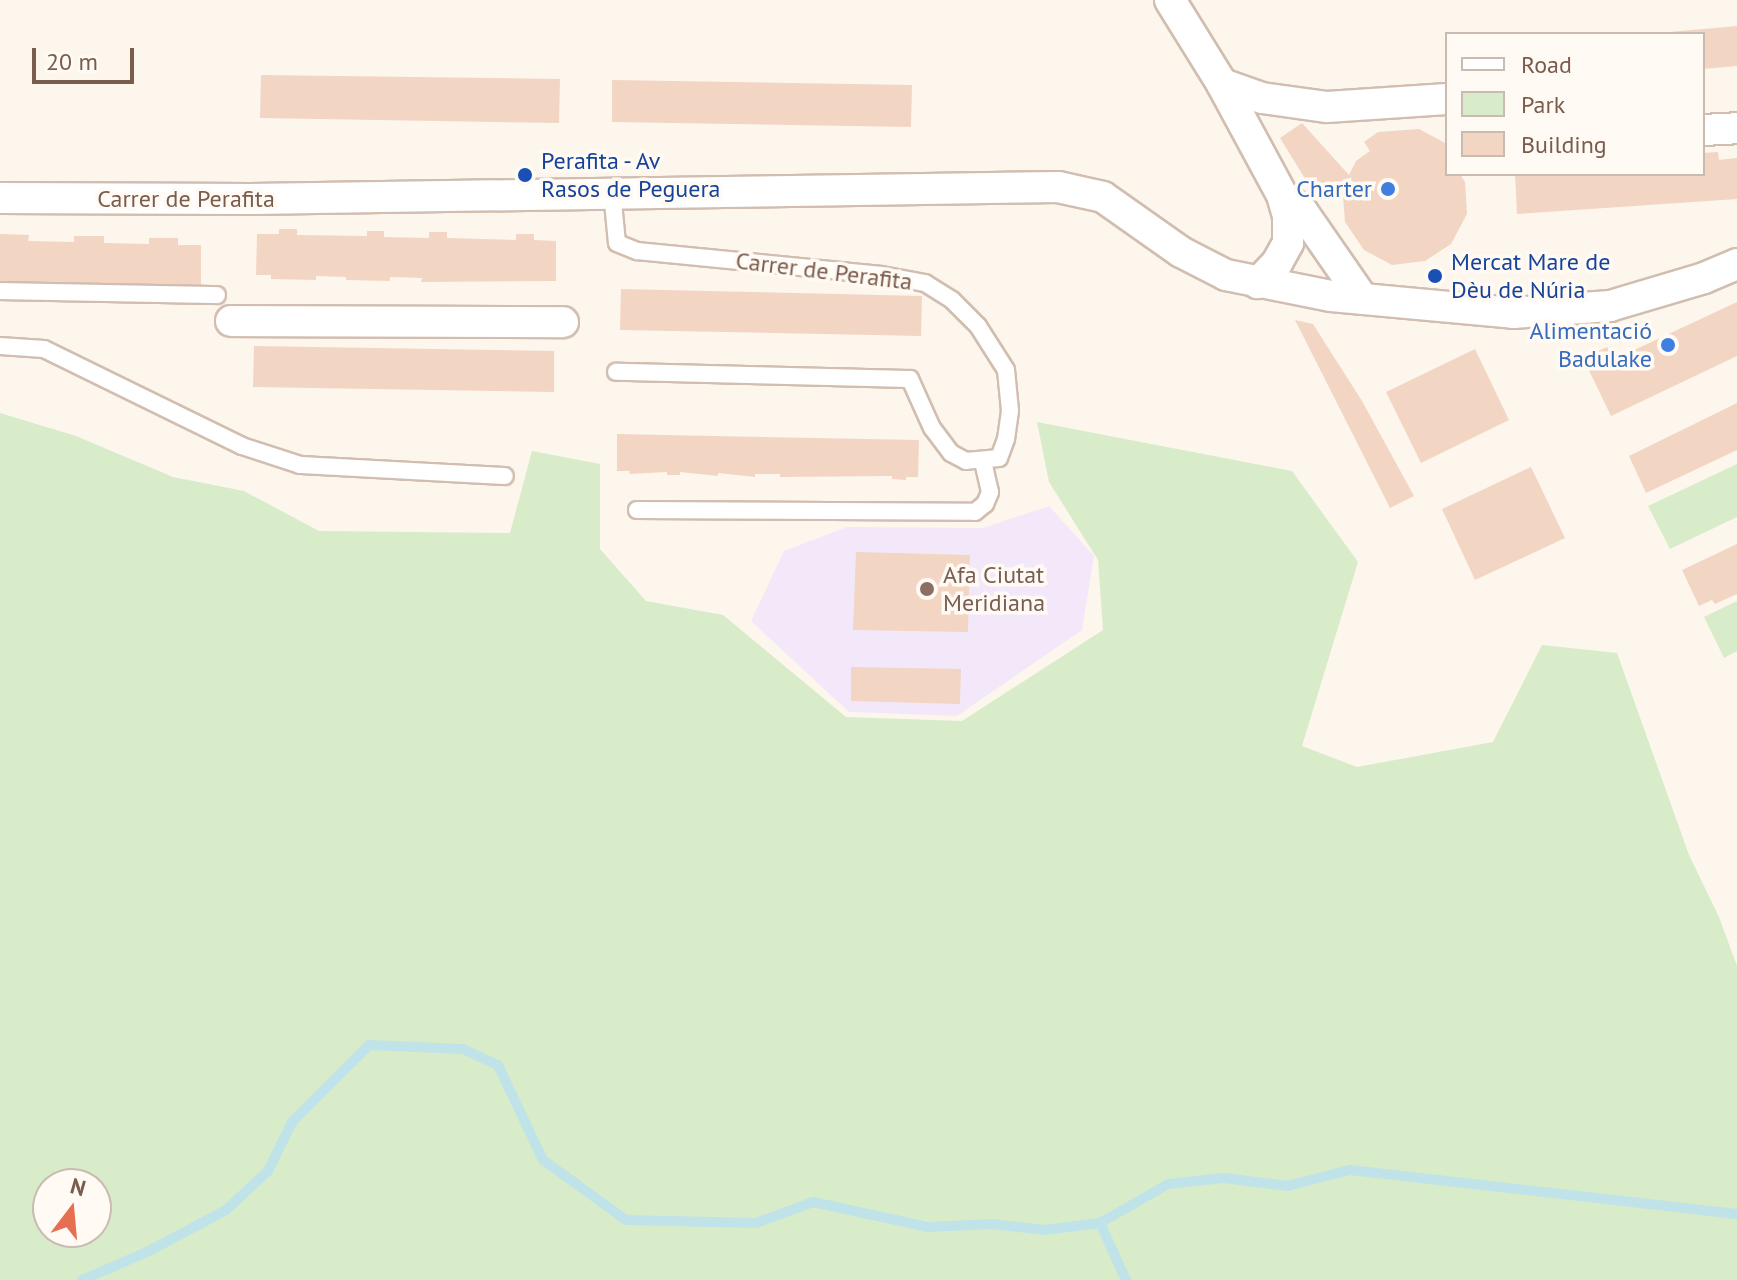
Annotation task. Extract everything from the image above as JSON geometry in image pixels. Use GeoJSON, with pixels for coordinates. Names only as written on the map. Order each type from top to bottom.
{"type":"FeatureCollection","features":[{"type":"Feature","properties":{"kind":"street"},"geometry":{"type":"LineString","coordinates":[[1170,0],[1222,84],[1282,195],[1288,216],[1288,243],[1277,263],[1258,283]]}},
{"type":"Feature","properties":{"kind":"street"},"geometry":{"type":"LineString","coordinates":[[1222,84],[1262,98],[1327,107],[1445,99]]}},
{"type":"Feature","properties":{"kind":"street"},"geometry":{"type":"LineString","coordinates":[[1705,130],[1737,128]]}},
{"type":"Feature","properties":{"kind":"street","name":"Carrer de Perafita"},"geometry":{"type":"LineString","coordinates":[[0,198],[251,199],[1058,187],[1103,197],[1204,267],[1258,283],[1363,299],[1513,313],[1610,306],[1704,278],[1737,264]]}},
{"type":"Feature","properties":{"kind":"street"},"geometry":{"type":"LineString","coordinates":[[1282,195],[1302,211],[1363,299]]}},
{"type":"Feature","properties":{"kind":"street"},"geometry":{"type":"LineString","coordinates":[[224,308],[563,322]]}},
{"type":"Feature","properties":{"kind":"lane","name":"Carrer de Perafita"},"geometry":{"type":"LineString","coordinates":[[612,192],[617,243],[637,251],[882,275],[925,283],[952,300],[978,326],[1006,370],[1010,411],[1006,439],[999,458],[983,462]]}},
{"type":"Feature","properties":{"kind":"lane"},"geometry":{"type":"LineString","coordinates":[[0,291],[224,308]]}},
{"type":"Feature","properties":{"kind":"lane"},"geometry":{"type":"LineString","coordinates":[[0,346],[44,349],[242,446],[300,465],[505,476]]}},
{"type":"Feature","properties":{"kind":"lane"},"geometry":{"type":"LineString","coordinates":[[616,372],[910,379],[932,428],[951,453],[966,461],[983,462],[990,492],[985,504],[975,512],[637,510]]}},
{"type":"Feature","properties":{"kind":"shaded area","name":"Afa Ciutat Meridiana"},"geometry":{"type":"Polygon","coordinates":[[[1049,506],[1094,556],[1082,630],[957,716],[849,712],[751,621],[784,551],[847,527],[983,528],[1049,506]]]}},
{"type":"Feature","properties":{"kind":"green space"},"geometry":{"type":"Polygon","coordinates":[[[0,413],[76,436],[173,477],[244,491],[319,531],[510,533],[532,451],[600,464],[600,549],[646,601],[723,615],[846,717],[962,721],[1103,630],[1098,560],[1049,482],[1037,422],[1292,471],[1358,562],[1302,746],[1357,767],[1493,742],[1542,645],[1617,653],[1689,855],[1719,917],[1737,966],[1737,1280],[0,1280],[0,413]]]}},
{"type":"Feature","properties":{"kind":"green space"},"geometry":{"type":"Polygon","coordinates":[[[1737,464],[1737,517],[1670,549],[1648,506],[1737,464]]]}},
{"type":"Feature","properties":{"kind":"green space"},"geometry":{"type":"Polygon","coordinates":[[[1737,601],[1737,651],[1724,658],[1704,617],[1737,601]]]}},
{"type":"Feature","properties":{"kind":"building"},"geometry":{"type":"Polygon","coordinates":[[[1737,26],[1737,66],[1705,69],[1705,32],[1669,32],[1737,26]]]}},
{"type":"Feature","properties":{"kind":"building"},"geometry":{"type":"Polygon","coordinates":[[[261,75],[560,79],[559,123],[260,118],[261,75]]]}},
{"type":"Feature","properties":{"kind":"building"},"geometry":{"type":"Polygon","coordinates":[[[612,80],[912,85],[911,127],[612,122],[612,80]]]}},
{"type":"Feature","properties":{"kind":"building","name":"Charter"},"geometry":{"type":"Polygon","coordinates":[[[1302,123],[1349,175],[1356,161],[1370,151],[1364,142],[1378,132],[1419,129],[1445,143],[1445,176],[1461,176],[1465,182],[1467,214],[1451,244],[1425,261],[1392,265],[1364,250],[1345,222],[1343,196],[1317,198],[1280,138],[1302,123]]]}},
{"type":"Feature","properties":{"kind":"building"},"geometry":{"type":"Polygon","coordinates":[[[1718,152],[1719,160],[1737,158],[1737,199],[1517,214],[1515,176],[1705,176],[1705,153],[1718,152]]]}},
{"type":"Feature","properties":{"kind":"building"},"geometry":{"type":"Polygon","coordinates":[[[279,229],[297,229],[297,235],[367,236],[367,231],[384,231],[384,237],[429,238],[429,232],[447,232],[447,238],[516,240],[516,234],[534,234],[534,240],[556,241],[556,281],[421,282],[422,278],[390,277],[390,281],[316,276],[316,280],[271,279],[271,275],[256,275],[257,234],[279,234],[279,229]]]}},
{"type":"Feature","properties":{"kind":"building"},"geometry":{"type":"Polygon","coordinates":[[[0,234],[29,235],[28,241],[74,242],[74,236],[104,236],[104,243],[149,244],[149,238],[178,238],[178,245],[201,245],[201,286],[0,282],[0,234]]]}},
{"type":"Feature","properties":{"kind":"building"},"geometry":{"type":"Polygon","coordinates":[[[621,289],[922,296],[921,336],[620,330],[621,289]]]}},
{"type":"Feature","properties":{"kind":"building"},"geometry":{"type":"Polygon","coordinates":[[[1737,302],[1737,356],[1611,416],[1583,358],[1607,347],[1613,360],[1737,302]]]}},
{"type":"Feature","properties":{"kind":"building"},"geometry":{"type":"Polygon","coordinates":[[[1295,320],[1313,324],[1362,401],[1414,496],[1390,508],[1295,320]]]}},
{"type":"Feature","properties":{"kind":"building"},"geometry":{"type":"Polygon","coordinates":[[[254,346],[554,351],[554,392],[253,387],[254,346]]]}},
{"type":"Feature","properties":{"kind":"building"},"geometry":{"type":"Polygon","coordinates":[[[1475,349],[1509,420],[1421,463],[1386,392],[1475,349]]]}},
{"type":"Feature","properties":{"kind":"building"},"geometry":{"type":"Polygon","coordinates":[[[1737,403],[1737,450],[1646,493],[1629,456],[1737,403]]]}},
{"type":"Feature","properties":{"kind":"building"},"geometry":{"type":"Polygon","coordinates":[[[617,434],[919,440],[918,477],[906,477],[906,480],[892,479],[892,476],[629,474],[630,471],[617,471],[617,434]]]}},
{"type":"Feature","properties":{"kind":"building"},"geometry":{"type":"Polygon","coordinates":[[[1531,467],[1565,538],[1475,580],[1442,509],[1531,467]]]}},
{"type":"Feature","properties":{"kind":"building"},"geometry":{"type":"Polygon","coordinates":[[[1737,544],[1737,594],[1715,604],[1712,600],[1699,606],[1682,570],[1737,544]]]}},
{"type":"Feature","properties":{"kind":"building"},"geometry":{"type":"Polygon","coordinates":[[[856,552],[970,555],[968,632],[853,630],[856,552]]]}},
{"type":"Feature","properties":{"kind":"building"},"geometry":{"type":"Polygon","coordinates":[[[851,667],[961,669],[960,704],[851,701],[851,667]]]}},
{"type":"Feature","properties":{"kind":"waterway"},"geometry":{"type":"LineString","coordinates":[[82,1280],[147,1252],[226,1210],[268,1171],[292,1122],[369,1045],[463,1049],[498,1065],[543,1160],[626,1220],[756,1223],[813,1202],[928,1227],[991,1224],[1045,1230],[1100,1223],[1168,1184],[1224,1178],[1287,1186],[1350,1170],[1737,1214]]}},
{"type":"Feature","properties":{"kind":"waterway"},"geometry":{"type":"LineString","coordinates":[[1100,1223],[1126,1280]]}},
{"type":"Feature","properties":{"kind":"place","name":"Perafita - Av Rasos de Peguera"},"geometry":{"type":"Point","coordinates":[525,175]}},
{"type":"Feature","properties":{"kind":"place","name":"Charter"},"geometry":{"type":"Point","coordinates":[1388,189]}},
{"type":"Feature","properties":{"kind":"place","name":"Mercat Mare de Dèu de Núria"},"geometry":{"type":"Point","coordinates":[1435,276]}},
{"type":"Feature","properties":{"kind":"place","name":"Alimentació Badulake"},"geometry":{"type":"Point","coordinates":[1668,345]}},
{"type":"Feature","properties":{"kind":"place","name":"Afa Ciutat Meridiana"},"geometry":{"type":"Point","coordinates":[927,589]}}]}
